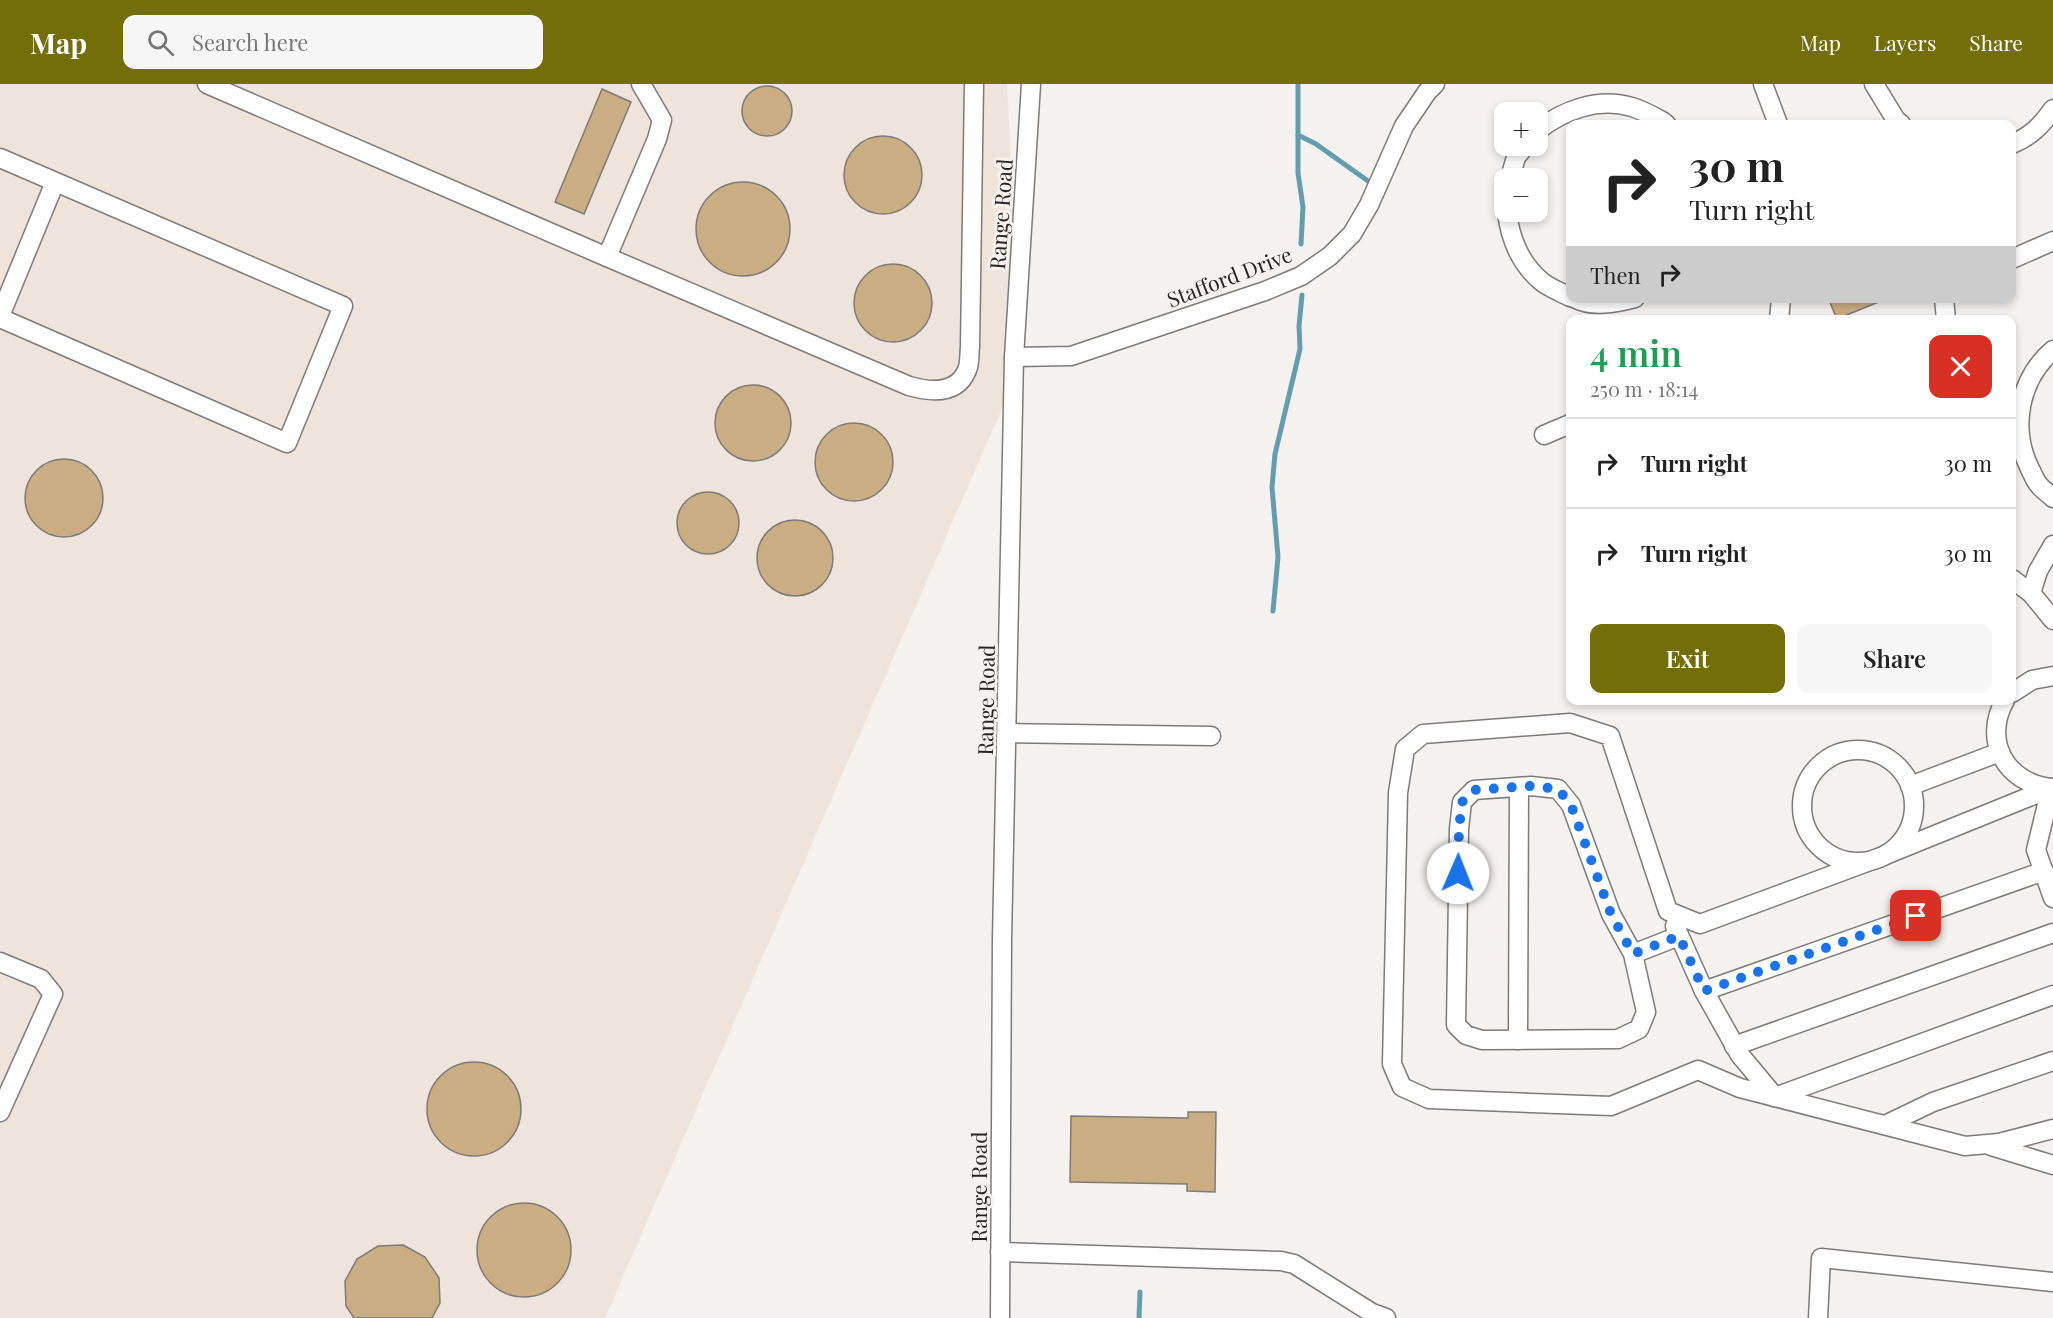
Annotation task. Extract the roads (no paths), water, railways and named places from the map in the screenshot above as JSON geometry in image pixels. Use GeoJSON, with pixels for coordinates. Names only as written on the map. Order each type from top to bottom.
{"type":"FeatureCollection","features":[{"type":"Feature","properties":{"kind":"street"},"geometry":{"type":"LineString","coordinates":[[207,84],[909,386],[927,391],[943,390],[958,384],[967,370],[970,347],[974,84]]}},
{"type":"Feature","properties":{"kind":"street"},"geometry":{"type":"LineString","coordinates":[[607,256],[657,139],[662,120],[641,84]]}},
{"type":"Feature","properties":{"kind":"street","name":"Range Road"},"geometry":{"type":"LineString","coordinates":[[999,1318],[1002,940],[1014,357],[1031,84]]}},
{"type":"Feature","properties":{"kind":"street"},"geometry":{"type":"LineString","coordinates":[[1763,84],[1776,120]]}},
{"type":"Feature","properties":{"kind":"street"},"geometry":{"type":"LineString","coordinates":[[1874,84],[1896,120]]}},
{"type":"Feature","properties":{"kind":"street","name":"Stafford Drive"},"geometry":{"type":"LineString","coordinates":[[1014,357],[1071,356],[1265,291],[1301,276],[1330,256],[1352,234],[1369,205],[1424,87]]}},
{"type":"Feature","properties":{"kind":"street"},"geometry":{"type":"LineString","coordinates":[[1548,123],[1563,113],[1599,104],[1632,107],[1660,120]]}},
{"type":"Feature","properties":{"kind":"street"},"geometry":{"type":"LineString","coordinates":[[2016,142],[2041,127],[2053,109]]}},
{"type":"Feature","properties":{"kind":"street"},"geometry":{"type":"LineString","coordinates":[[0,158],[343,306],[287,443],[0,317],[55,182]]}},
{"type":"Feature","properties":{"kind":"street"},"geometry":{"type":"LineString","coordinates":[[1508,222],[1509,232],[1523,261],[1542,282],[1566,295]]}},
{"type":"Feature","properties":{"kind":"street"},"geometry":{"type":"LineString","coordinates":[[2016,257],[2053,242]]}},
{"type":"Feature","properties":{"kind":"street"},"geometry":{"type":"LineString","coordinates":[[1602,303],[1618,303]]}},
{"type":"Feature","properties":{"kind":"street"},"geometry":{"type":"LineString","coordinates":[[2053,350],[2018,387],[2023,455],[2038,484],[2053,498]]}},
{"type":"Feature","properties":{"kind":"street"},"geometry":{"type":"LineString","coordinates":[[1544,435],[1566,426]]}},
{"type":"Feature","properties":{"kind":"street"},"geometry":{"type":"LineString","coordinates":[[2031,593],[2038,571],[2053,546]]}},
{"type":"Feature","properties":{"kind":"street"},"geometry":{"type":"LineString","coordinates":[[2016,582],[2031,593],[2053,620]]}},
{"type":"Feature","properties":{"kind":"street"},"geometry":{"type":"LineString","coordinates":[[2016,690],[2032,680],[2053,676]]}},
{"type":"Feature","properties":{"kind":"street"},"geometry":{"type":"LineString","coordinates":[[2002,705],[1996,730],[2000,752],[2012,771],[2020,778],[2040,786],[2052,787]]}},
{"type":"Feature","properties":{"kind":"street"},"geometry":{"type":"LineString","coordinates":[[1775,1097],[1740,1055],[1704,991],[1668,911],[1610,736],[1570,723],[1423,734],[1405,749],[1398,793],[1392,1064],[1402,1087],[1429,1100],[1611,1106],[1698,1070],[1740,1088],[1965,1146],[1999,1143],[2053,1129]]}},
{"type":"Feature","properties":{"kind":"street"},"geometry":{"type":"LineString","coordinates":[[1007,733],[1211,736]]}},
{"type":"Feature","properties":{"kind":"street"},"geometry":{"type":"LineString","coordinates":[[1871,751],[1891,760],[1910,786],[1914,807],[1909,828],[1897,846],[1878,858],[1868,861],[1836,857],[1818,845],[1806,826],[1803,816],[1803,794],[1807,783],[1812,773],[1828,758],[1838,753],[1871,751]]}},
{"type":"Feature","properties":{"kind":"street"},"geometry":{"type":"LineString","coordinates":[[1910,786],[2000,752]]}},
{"type":"Feature","properties":{"kind":"street"},"geometry":{"type":"LineString","coordinates":[[1518,1040],[1519,787]]}},
{"type":"Feature","properties":{"kind":"street"},"geometry":{"type":"LineString","coordinates":[[1519,787],[1558,789],[1571,805],[1611,914],[1633,954],[1646,1012],[1639,1029],[1618,1039],[1482,1040],[1466,1035],[1456,1025],[1459,829],[1462,802],[1474,790],[1519,787]]}},
{"type":"Feature","properties":{"kind":"street"},"geometry":{"type":"LineString","coordinates":[[1668,911],[1700,924],[1878,858],[2052,787]]}},
{"type":"Feature","properties":{"kind":"street"},"geometry":{"type":"LineString","coordinates":[[2052,787],[2036,850],[2053,897]]}},
{"type":"Feature","properties":{"kind":"street"},"geometry":{"type":"LineString","coordinates":[[1704,991],[2044,871]]}},
{"type":"Feature","properties":{"kind":"street"},"geometry":{"type":"LineString","coordinates":[[1734,1046],[2053,933]]}},
{"type":"Feature","properties":{"kind":"street"},"geometry":{"type":"LineString","coordinates":[[1633,954],[1679,936]]}},
{"type":"Feature","properties":{"kind":"street"},"geometry":{"type":"LineString","coordinates":[[0,962],[41,979],[52,994],[0,1112]]}},
{"type":"Feature","properties":{"kind":"street"},"geometry":{"type":"LineString","coordinates":[[1775,1097],[2053,994]]}},
{"type":"Feature","properties":{"kind":"street"},"geometry":{"type":"LineString","coordinates":[[1885,1125],[1933,1102],[2053,1061]]}},
{"type":"Feature","properties":{"kind":"street"},"geometry":{"type":"LineString","coordinates":[[1986,1144],[2053,1165]]}},
{"type":"Feature","properties":{"kind":"street"},"geometry":{"type":"LineString","coordinates":[[1000,1252],[1281,1261],[1294,1264],[1372,1313],[1386,1318]]}},
{"type":"Feature","properties":{"kind":"street"},"geometry":{"type":"LineString","coordinates":[[1818,1318],[1821,1258],[2053,1282]]}},
{"type":"Feature","properties":{"kind":"waterway"},"geometry":{"type":"LineString","coordinates":[[1298,84],[1298,173],[1303,207],[1301,244]]}},
{"type":"Feature","properties":{"kind":"waterway"},"geometry":{"type":"LineString","coordinates":[[1298,135],[1316,144],[1368,181]]}},
{"type":"Feature","properties":{"kind":"waterway"},"geometry":{"type":"LineString","coordinates":[[1273,611],[1278,557],[1272,487],[1275,454],[1300,349],[1299,326],[1302,295]]}},
{"type":"Feature","properties":{"kind":"waterway"},"geometry":{"type":"LineString","coordinates":[[1139,1318],[1140,1292]]}}]}
